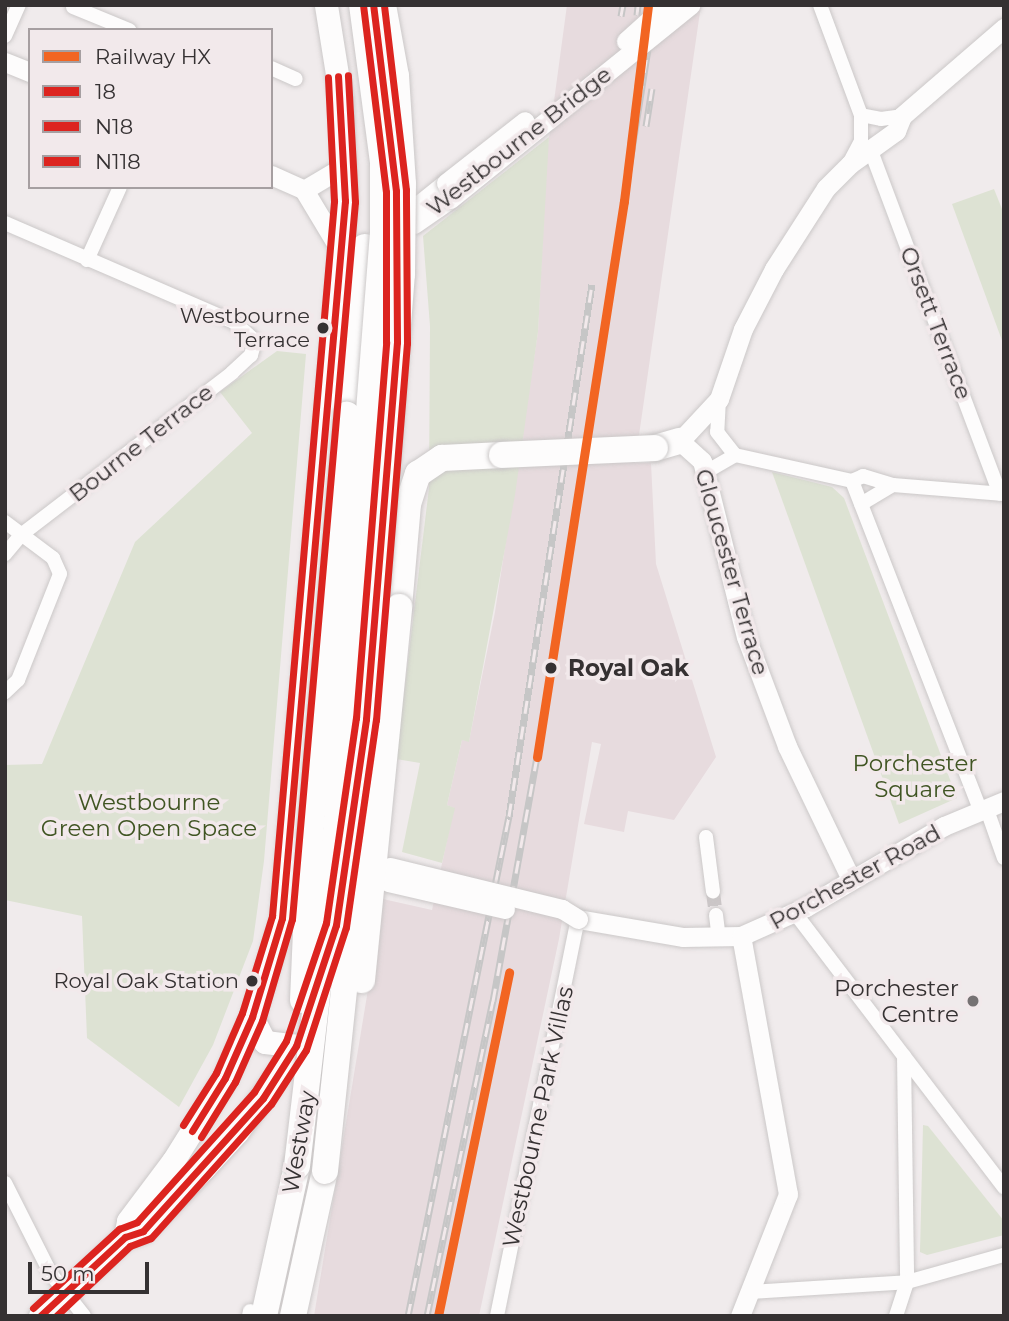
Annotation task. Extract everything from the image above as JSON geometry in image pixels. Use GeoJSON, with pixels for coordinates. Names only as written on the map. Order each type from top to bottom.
{"type":"FeatureCollection","features":[{"type":"Feature","properties":{"kind":"highway","name":"Westway"},"geometry":{"type":"LineString","coordinates":[[254,1314],[297,1166],[331,893],[382,247],[383,162],[362,5]]}},
{"type":"Feature","properties":{"kind":"highway","name":"Westway"},"geometry":{"type":"LineString","coordinates":[[293,1316],[325,1171],[349,944],[402,274],[403,184],[396,76],[383,5]]}},
{"type":"Feature","properties":{"kind":"highway"},"geometry":{"type":"LineString","coordinates":[[297,1166],[310,836],[358,271],[352,248]]}},
{"type":"Feature","properties":{"kind":"highway"},"geometry":{"type":"LineString","coordinates":[[325,1171],[350,1061],[372,918],[411,487],[430,463],[442,458],[667,444]]}},
{"type":"Feature","properties":{"kind":"main road"},"geometry":{"type":"LineString","coordinates":[[125,1237],[128,1221],[173,1161],[225,1078],[252,1017],[282,918],[304,739],[352,248],[341,99],[326,5]]}},
{"type":"Feature","properties":{"kind":"main road"},"geometry":{"type":"LineString","coordinates":[[40,1316],[125,1237],[143,1231],[229,1141],[293,1052],[265,1042],[252,1017]]}},
{"type":"Feature","properties":{"kind":"street"},"geometry":{"type":"LineString","coordinates":[[5,36],[19,5]]}},
{"type":"Feature","properties":{"kind":"street","name":"Westbourne Bridge"},"geometry":{"type":"LineString","coordinates":[[448,191],[666,5]]}},
{"type":"Feature","properties":{"kind":"street","name":"Westbourne Bridge"},"geometry":{"type":"LineString","coordinates":[[414,216],[690,5]]}},
{"type":"Feature","properties":{"kind":"street"},"geometry":{"type":"LineString","coordinates":[[820,5],[861,115],[861,141],[849,164]]}},
{"type":"Feature","properties":{"kind":"street"},"geometry":{"type":"LineString","coordinates":[[73,7],[124,28]]}},
{"type":"Feature","properties":{"kind":"street","name":"Gloucester Terrace"},"geometry":{"type":"LineString","coordinates":[[735,455],[717,432],[719,399],[743,329],[774,269],[826,188],[849,164],[896,131],[902,116],[1004,28]]}},
{"type":"Feature","properties":{"kind":"street"},"geometry":{"type":"LineString","coordinates":[[5,62],[28,71]]}},
{"type":"Feature","properties":{"kind":"street"},"geometry":{"type":"LineString","coordinates":[[273,69],[296,79]]}},
{"type":"Feature","properties":{"kind":"street"},"geometry":{"type":"LineString","coordinates":[[861,115],[881,120],[902,116]]}},
{"type":"Feature","properties":{"kind":"street","name":"Orsett Terrace"},"geometry":{"type":"LineString","coordinates":[[871,151],[1002,494]]}},
{"type":"Feature","properties":{"kind":"street"},"geometry":{"type":"LineString","coordinates":[[304,190],[346,165]]}},
{"type":"Feature","properties":{"kind":"street"},"geometry":{"type":"LineString","coordinates":[[273,176],[304,190],[352,248]]}},
{"type":"Feature","properties":{"kind":"street"},"geometry":{"type":"LineString","coordinates":[[5,223],[87,260],[119,189]]}},
{"type":"Feature","properties":{"kind":"street","name":"Bourne Terrace"},"geometry":{"type":"LineString","coordinates":[[5,554],[21,535],[232,373],[254,347],[250,333],[234,322],[87,260]]}},
{"type":"Feature","properties":{"kind":"street","name":"Gloucester Terrace"},"geometry":{"type":"LineString","coordinates":[[719,399],[667,444],[702,461],[746,637],[787,746],[850,877]]}},
{"type":"Feature","properties":{"kind":"street"},"geometry":{"type":"LineString","coordinates":[[706,472],[735,455],[852,481],[863,476],[893,485],[1002,494]]}},
{"type":"Feature","properties":{"kind":"street"},"geometry":{"type":"LineString","coordinates":[[852,481],[990,806],[1004,858]]}},
{"type":"Feature","properties":{"kind":"street"},"geometry":{"type":"LineString","coordinates":[[861,504],[893,485]]}},
{"type":"Feature","properties":{"kind":"street"},"geometry":{"type":"LineString","coordinates":[[5,522],[53,558],[60,574],[18,680],[5,692]]}},
{"type":"Feature","properties":{"kind":"street","name":"Porchester Road"},"geometry":{"type":"LineString","coordinates":[[389,874],[559,921],[578,919],[651,933],[719,938],[741,936],[795,913],[850,877],[990,806]]}},
{"type":"Feature","properties":{"kind":"street"},"geometry":{"type":"LineString","coordinates":[[706,837],[713,892]]}},
{"type":"Feature","properties":{"kind":"street"},"geometry":{"type":"LineString","coordinates":[[282,918],[298,875]]}},
{"type":"Feature","properties":{"kind":"street"},"geometry":{"type":"LineString","coordinates":[[795,913],[1004,1187]]}},
{"type":"Feature","properties":{"kind":"street"},"geometry":{"type":"LineString","coordinates":[[716,915],[719,938]]}},
{"type":"Feature","properties":{"kind":"street","name":"Westbourne Park Villas"},"geometry":{"type":"LineString","coordinates":[[497,1316],[578,919]]}},
{"type":"Feature","properties":{"kind":"street"},"geometry":{"type":"LineString","coordinates":[[740,1316],[788,1194],[741,936]]}},
{"type":"Feature","properties":{"kind":"street"},"geometry":{"type":"LineString","coordinates":[[896,1316],[907,1282],[904,1056]]}},
{"type":"Feature","properties":{"kind":"street"},"geometry":{"type":"LineString","coordinates":[[5,1183],[65,1294],[84,1316]]}},
{"type":"Feature","properties":{"kind":"street"},"geometry":{"type":"LineString","coordinates":[[750,1292],[907,1282],[1004,1255]]}},
{"type":"Feature","properties":{"kind":"shaded area"},"geometry":{"type":"Polygon","coordinates":[[[567,5],[701,5],[635,463],[651,463],[656,564],[716,757],[674,820],[628,811],[624,832],[584,824],[601,744],[592,742],[559,939],[479,1316],[314,1316],[383,899],[432,910],[454,808],[447,805],[462,740],[469,741],[495,612],[538,332],[547,153],[567,5]]]}},
{"type":"Feature","properties":{"kind":"green space"},"geometry":{"type":"Polygon","coordinates":[[[549,137],[538,332],[515,495],[469,742],[462,740],[447,805],[455,808],[442,863],[402,852],[420,763],[396,759],[429,488],[430,326],[423,236],[549,137]]]}},
{"type":"Feature","properties":{"kind":"green space"},"geometry":{"type":"Polygon","coordinates":[[[994,189],[1004,214],[1004,346],[952,204],[994,189]]]}},
{"type":"Feature","properties":{"kind":"green space","name":"Westbourne Green Open Space"},"geometry":{"type":"Polygon","coordinates":[[[277,351],[306,354],[264,861],[253,941],[213,1045],[179,1107],[87,1038],[82,916],[5,900],[5,765],[42,764],[135,542],[252,433],[220,392],[277,351]]]}},
{"type":"Feature","properties":{"kind":"green space","name":"Porchester Square"},"geometry":{"type":"Polygon","coordinates":[[[772,472],[832,487],[844,498],[957,798],[899,824],[772,472]]]}},
{"type":"Feature","properties":{"kind":"green space"},"geometry":{"type":"Polygon","coordinates":[[[923,1125],[928,1126],[1004,1221],[1004,1235],[927,1255],[920,1252],[923,1125]]]}},
{"type":"Feature","properties":{"kind":"tunnel"},"geometry":{"type":"LineString","coordinates":[[713,892],[716,915]]}},
{"type":"Feature","properties":{"kind":"railway"},"geometry":{"type":"LineString","coordinates":[[621,16],[623,5]]}},
{"type":"Feature","properties":{"kind":"railway"},"geometry":{"type":"LineString","coordinates":[[637,15],[638,5]]}},
{"type":"Feature","properties":{"kind":"railway"},"geometry":{"type":"LineString","coordinates":[[628,175],[655,5]]}},
{"type":"Feature","properties":{"kind":"railway"},"geometry":{"type":"LineString","coordinates":[[646,126],[652,88]]}},
{"type":"Feature","properties":{"kind":"railway"},"geometry":{"type":"LineString","coordinates":[[408,1316],[509,816],[592,284]]}},
{"type":"Feature","properties":{"kind":"railway"},"geometry":{"type":"LineString","coordinates":[[427,1316],[493,1001],[537,757]]}},
{"type":"Feature","properties":{"kind":"rail line","name":"HX"},"geometry":{"type":"LineString","coordinates":[[537,757],[624,201],[648,5]]}},
{"type":"Feature","properties":{"kind":"rail line","name":"HX"},"geometry":{"type":"LineString","coordinates":[[438,1316],[509,972]]}},
{"type":"Feature","properties":{"kind":"transit line","name":"18"},"geometry":{"type":"LineString","coordinates":[[40,1316],[125,1237],[143,1231],[263,1098],[296,1046],[336,925],[366,719],[397,342],[396,191],[373,5]]}},
{"type":"Feature","properties":{"kind":"transit line","name":"N18"},"geometry":{"type":"LineString","coordinates":[[56,1316],[130,1246],[151,1238],[271,1104],[306,1050],[346,927],[376,720],[407,343],[406,190],[384,5]]}},
{"type":"Feature","properties":{"kind":"transit line","name":"N118"},"geometry":{"type":"LineString","coordinates":[[33,1308],[119,1229],[137,1222],[254,1092],[286,1041],[326,923],[356,718],[386,342],[386,192],[363,6]]}},
{"type":"Feature","properties":{"kind":"transit line","name":"N18"},"geometry":{"type":"LineString","coordinates":[[201,1137],[235,1082],[262,1021],[292,919],[355,202],[348,75]]}},
{"type":"Feature","properties":{"kind":"transit line","name":"18"},"geometry":{"type":"LineString","coordinates":[[192,1131],[225,1078],[252,1017],[282,918],[345,201],[338,76]]}},
{"type":"Feature","properties":{"kind":"transit line","name":"N118"},"geometry":{"type":"LineString","coordinates":[[183,1125],[216,1073],[242,1013],[272,916],[334,201],[328,77]]}},
{"type":"Feature","properties":{"kind":"place","name":"Westbourne Terrace"},"geometry":{"type":"Point","coordinates":[323,328]}},
{"type":"Feature","properties":{"kind":"place","name":"Royal Oak"},"geometry":{"type":"Point","coordinates":[551,668]}},
{"type":"Feature","properties":{"kind":"place","name":"Royal Oak Station"},"geometry":{"type":"Point","coordinates":[252,981]}},
{"type":"Feature","properties":{"kind":"place","name":"Porchester Centre"},"geometry":{"type":"Point","coordinates":[973,1001]}}]}
